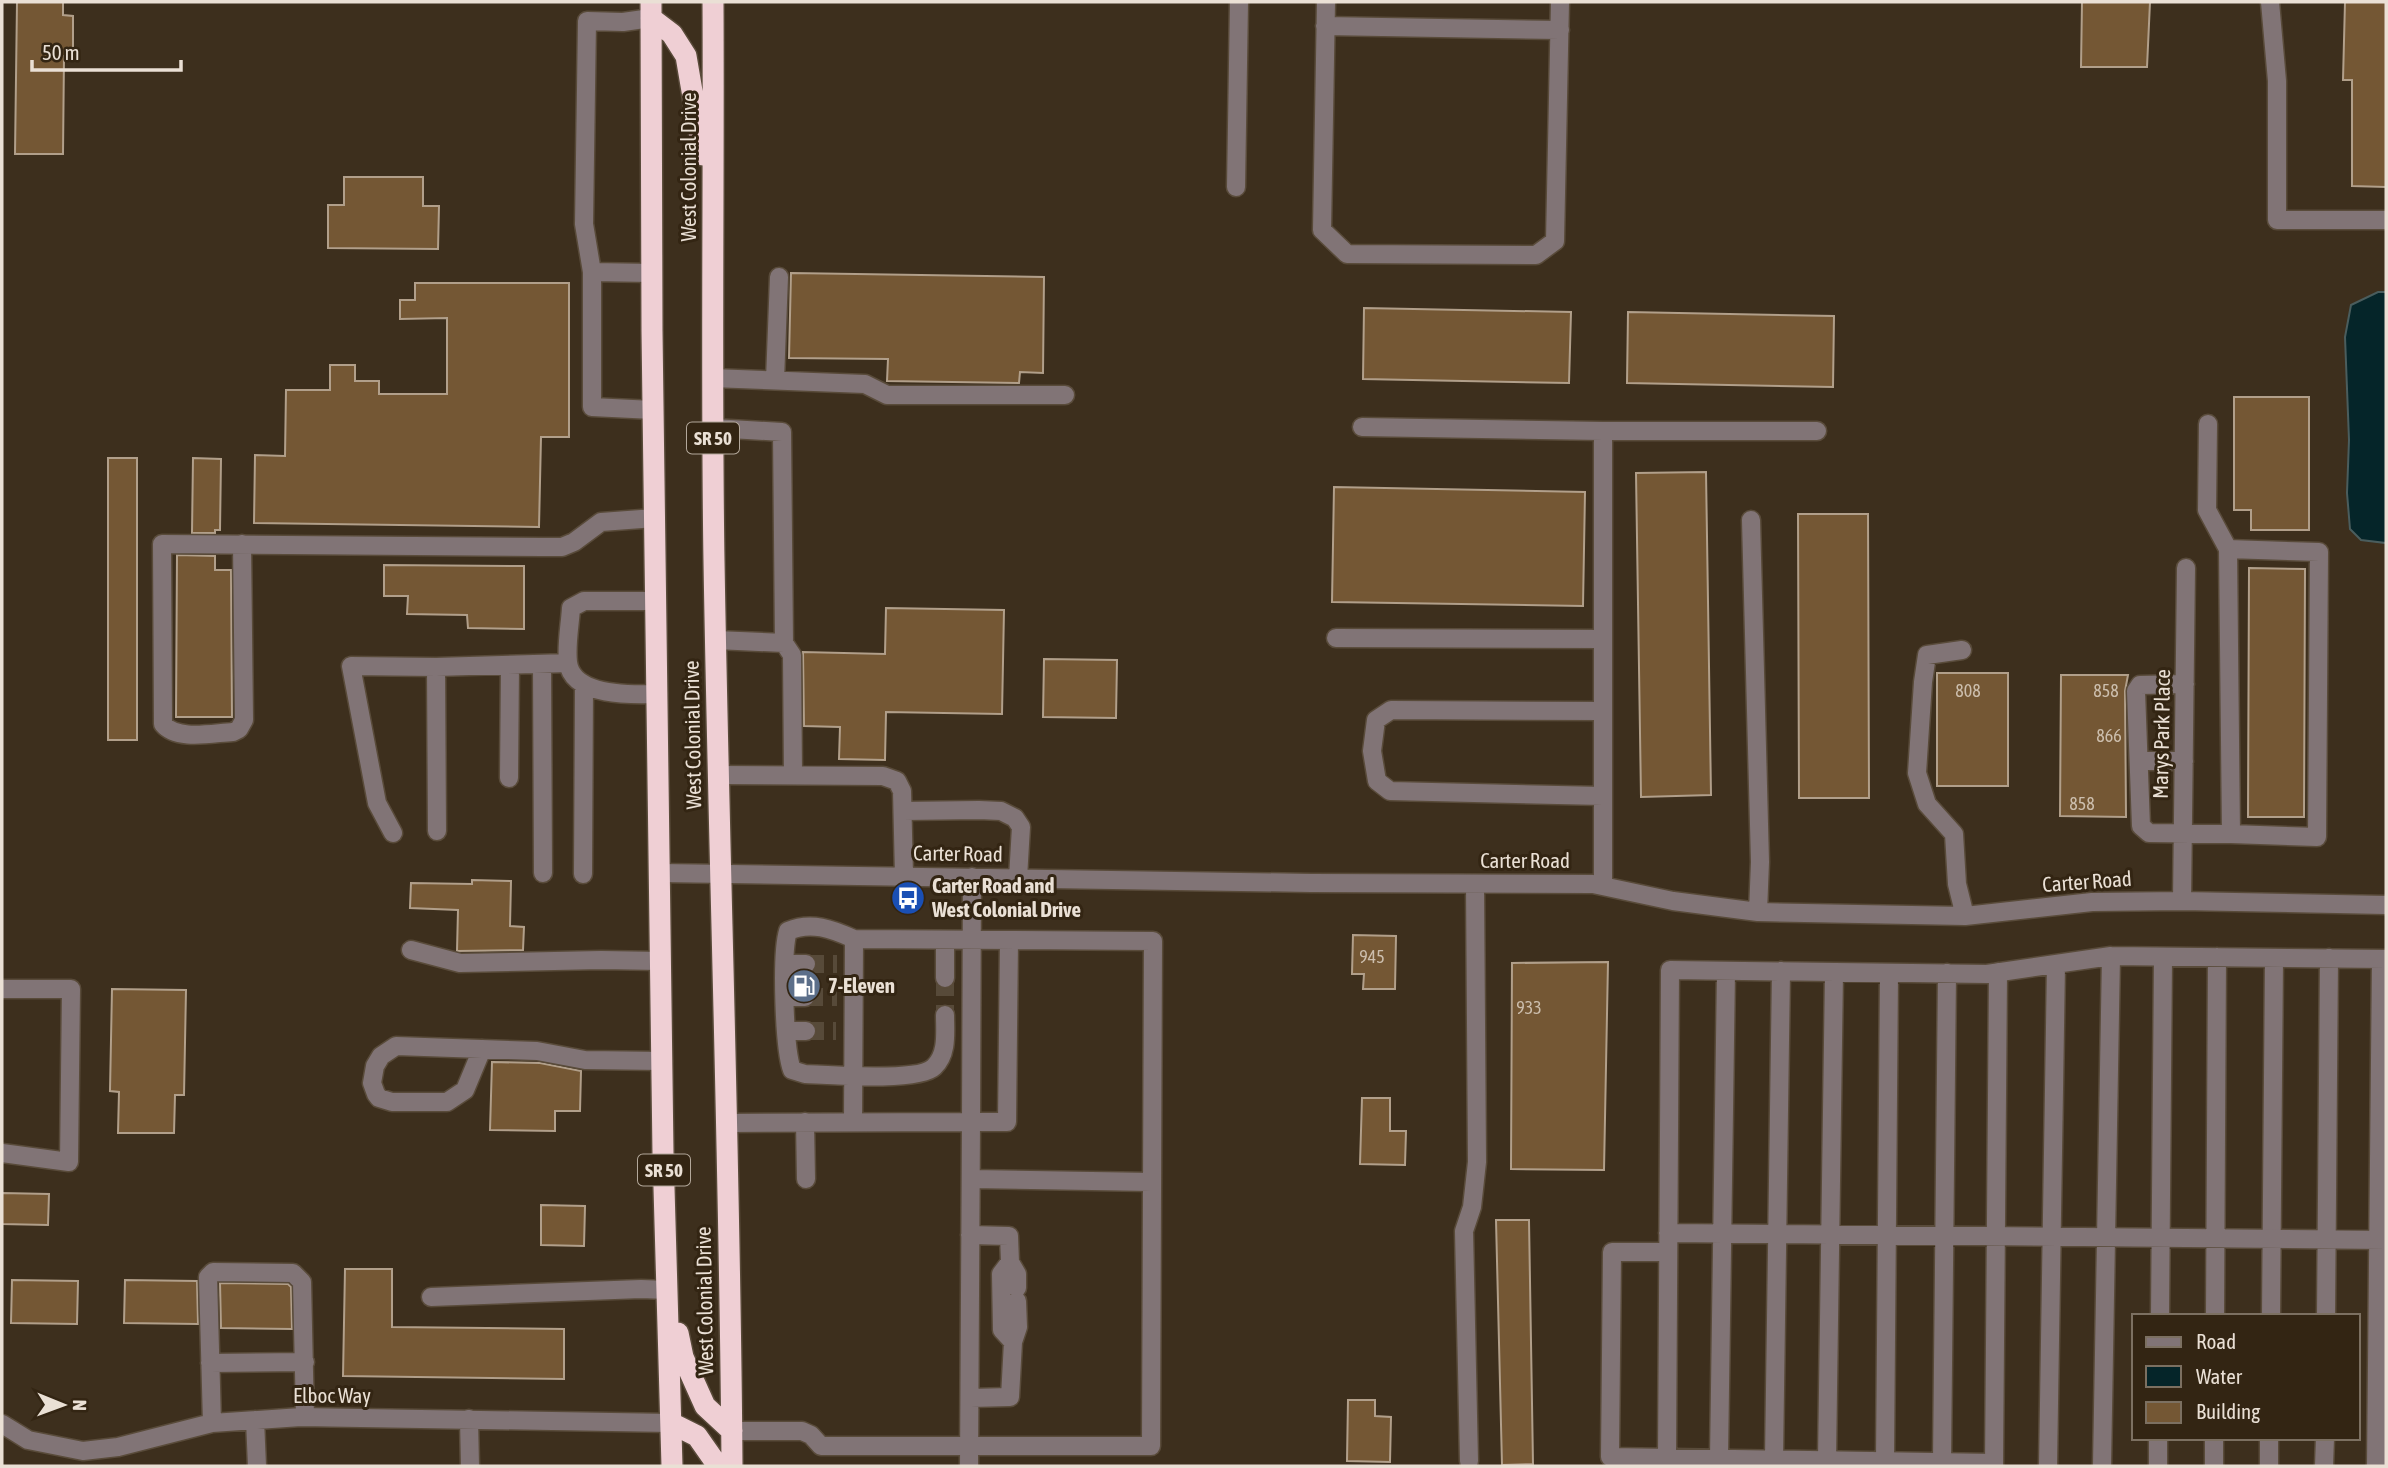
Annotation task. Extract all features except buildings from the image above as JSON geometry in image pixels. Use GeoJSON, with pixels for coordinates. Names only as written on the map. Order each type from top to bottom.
{"type":"FeatureCollection","features":[{"type":"Feature","properties":{"kind":"highway","name":"West Colonial Drive"},"geometry":{"type":"LineString","coordinates":[[713,2],[712,378],[732,1466]]}},
{"type":"Feature","properties":{"kind":"highway","name":"West Colonial Drive"},"geometry":{"type":"LineString","coordinates":[[651,10],[653,410],[672,1466]]}},
{"type":"Feature","properties":{"kind":"highway"},"geometry":{"type":"LineString","coordinates":[[651,10],[672,34],[686,56],[714,216]]}},
{"type":"Feature","properties":{"kind":"highway"},"geometry":{"type":"LineString","coordinates":[[667,1290],[683,1357],[692,1379],[705,1406],[732,1431]]}},
{"type":"Feature","properties":{"kind":"highway"},"geometry":{"type":"LineString","coordinates":[[671,1423],[697,1436],[718,1466]]}},
{"type":"Feature","properties":{"kind":"street"},"geometry":{"type":"LineString","coordinates":[[1236,187],[1239,2]]}},
{"type":"Feature","properties":{"kind":"street"},"geometry":{"type":"LineString","coordinates":[[1326,2],[1322,230],[1347,254],[1535,255],[1555,241],[1560,2]]}},
{"type":"Feature","properties":{"kind":"street"},"geometry":{"type":"LineString","coordinates":[[2270,2],[2277,81],[2277,220],[2386,220]]}},
{"type":"Feature","properties":{"kind":"street"},"geometry":{"type":"LineString","coordinates":[[651,10],[623,22],[587,21],[584,224],[592,272],[592,407],[653,410]]}},
{"type":"Feature","properties":{"kind":"street"},"geometry":{"type":"LineString","coordinates":[[1325,26],[1560,30]]}},
{"type":"Feature","properties":{"kind":"street"},"geometry":{"type":"LineString","coordinates":[[592,272],[652,273]]}},
{"type":"Feature","properties":{"kind":"street"},"geometry":{"type":"LineString","coordinates":[[775,380],[779,276]]}},
{"type":"Feature","properties":{"kind":"street"},"geometry":{"type":"LineString","coordinates":[[712,378],[864,384],[887,395],[1065,395]]}},
{"type":"Feature","properties":{"kind":"street"},"geometry":{"type":"LineString","coordinates":[[2208,425],[2207,510],[2228,549],[2231,834]]}},
{"type":"Feature","properties":{"kind":"street"},"geometry":{"type":"LineString","coordinates":[[1362,427],[1817,431]]}},
{"type":"Feature","properties":{"kind":"street"},"geometry":{"type":"LineString","coordinates":[[713,428],[782,432],[784,643],[792,655],[793,775]]}},
{"type":"Feature","properties":{"kind":"street"},"geometry":{"type":"LineString","coordinates":[[1603,431],[1603,886]]}},
{"type":"Feature","properties":{"kind":"street"},"geometry":{"type":"LineString","coordinates":[[242,544],[244,720],[239,729],[233,732],[169,732],[163,724],[162,544],[242,544],[562,547],[574,542],[601,522],[655,518]]}},
{"type":"Feature","properties":{"kind":"street"},"geometry":{"type":"LineString","coordinates":[[1751,520],[1760,862],[1758,912]]}},
{"type":"Feature","properties":{"kind":"street"},"geometry":{"type":"LineString","coordinates":[[2185,684],[2140,685],[2136,691],[2141,826],[2149,833],[2317,837],[2319,551],[2228,549]]}},
{"type":"Feature","properties":{"kind":"street","name":"Marys Park Place"},"geometry":{"type":"LineString","coordinates":[[2182,901],[2186,568]]}},
{"type":"Feature","properties":{"kind":"street"},"geometry":{"type":"LineString","coordinates":[[656,601],[584,601],[571,608],[568,663],[571,673],[584,684],[606,692],[629,695],[658,694]]}},
{"type":"Feature","properties":{"kind":"street"},"geometry":{"type":"LineString","coordinates":[[1336,638],[1603,639]]}},
{"type":"Feature","properties":{"kind":"street"},"geometry":{"type":"LineString","coordinates":[[716,640],[784,643]]}},
{"type":"Feature","properties":{"kind":"street"},"geometry":{"type":"LineString","coordinates":[[1962,650],[1927,655],[1917,773],[1927,804],[1954,834],[1957,884],[1965,916]]}},
{"type":"Feature","properties":{"kind":"street"},"geometry":{"type":"LineString","coordinates":[[393,833],[377,803],[351,666],[436,667],[568,663]]}},
{"type":"Feature","properties":{"kind":"street"},"geometry":{"type":"LineString","coordinates":[[542,664],[542,873]]}},
{"type":"Feature","properties":{"kind":"street"},"geometry":{"type":"LineString","coordinates":[[509,778],[510,665]]}},
{"type":"Feature","properties":{"kind":"street"},"geometry":{"type":"LineString","coordinates":[[436,667],[437,831]]}},
{"type":"Feature","properties":{"kind":"street"},"geometry":{"type":"LineString","coordinates":[[583,874],[584,684]]}},
{"type":"Feature","properties":{"kind":"street"},"geometry":{"type":"LineString","coordinates":[[1603,711],[1391,710],[1377,720],[1372,751],[1377,781],[1390,791],[1603,796]]}},
{"type":"Feature","properties":{"kind":"street"},"geometry":{"type":"LineString","coordinates":[[2139,761],[2184,761]]}},
{"type":"Feature","properties":{"kind":"street"},"geometry":{"type":"LineString","coordinates":[[719,775],[883,776],[897,781],[902,791],[904,876]]}},
{"type":"Feature","properties":{"kind":"street"},"geometry":{"type":"LineString","coordinates":[[902,811],[1001,811],[1014,818],[1021,827],[1018,878]]}},
{"type":"Feature","properties":{"kind":"street","name":"Carter Road"},"geometry":{"type":"LineString","coordinates":[[660,873],[1593,884],[1673,901],[1758,912],[1965,916],[2092,902],[2386,905]]}},
{"type":"Feature","properties":{"kind":"street"},"geometry":{"type":"LineString","coordinates":[[969,1466],[972,877]]}},
{"type":"Feature","properties":{"kind":"street"},"geometry":{"type":"LineString","coordinates":[[1469,1461],[1464,1231],[1472,1207],[1477,1162],[1475,884]]}},
{"type":"Feature","properties":{"kind":"street"},"geometry":{"type":"LineString","coordinates":[[732,1431],[802,1431],[811,1435],[821,1446],[1151,1446],[1153,942],[853,939],[829,928],[798,927],[788,931],[785,944],[787,1058],[792,1070],[805,1074],[926,1073],[936,1066],[942,1056],[945,1016]]}},
{"type":"Feature","properties":{"kind":"street"},"geometry":{"type":"LineString","coordinates":[[853,939],[845,964],[845,1031],[853,1075],[853,1121]]}},
{"type":"Feature","properties":{"kind":"street"},"geometry":{"type":"LineString","coordinates":[[945,940],[945,978]]}},
{"type":"Feature","properties":{"kind":"street"},"geometry":{"type":"LineString","coordinates":[[726,1123],[1007,1122],[1009,940]]}},
{"type":"Feature","properties":{"kind":"street"},"geometry":{"type":"LineString","coordinates":[[411,950],[460,963],[662,961]]}},
{"type":"Feature","properties":{"kind":"street"},"geometry":{"type":"LineString","coordinates":[[2102,1466],[2111,956]]}},
{"type":"Feature","properties":{"kind":"street"},"geometry":{"type":"LineString","coordinates":[[1667,1458],[1670,970],[1947,973],[1998,972],[2111,956],[2329,958],[2384,959],[2383,1240],[2376,1466]]}},
{"type":"Feature","properties":{"kind":"street"},"geometry":{"type":"LineString","coordinates":[[2160,1314],[2164,957]]}},
{"type":"Feature","properties":{"kind":"street"},"geometry":{"type":"LineString","coordinates":[[2215,1314],[2217,957]]}},
{"type":"Feature","properties":{"kind":"street"},"geometry":{"type":"LineString","coordinates":[[2271,1314],[2274,958]]}},
{"type":"Feature","properties":{"kind":"street"},"geometry":{"type":"LineString","coordinates":[[2326,1314],[2329,958]]}},
{"type":"Feature","properties":{"kind":"street"},"geometry":{"type":"LineString","coordinates":[[785,964],[806,964]]}},
{"type":"Feature","properties":{"kind":"street"},"geometry":{"type":"LineString","coordinates":[[2048,1466],[2056,964]]}},
{"type":"Feature","properties":{"kind":"street"},"geometry":{"type":"LineString","coordinates":[[1719,1458],[1726,971]]}},
{"type":"Feature","properties":{"kind":"street"},"geometry":{"type":"LineString","coordinates":[[1774,1459],[1781,971]]}},
{"type":"Feature","properties":{"kind":"street"},"geometry":{"type":"LineString","coordinates":[[1827,1460],[1834,972]]}},
{"type":"Feature","properties":{"kind":"street"},"geometry":{"type":"LineString","coordinates":[[1998,972],[1996,1236],[1994,1465],[1610,1457],[1612,1252],[1722,1234],[1887,1236],[1996,1236],[2216,1238],[2327,1240],[2383,1240]]}},
{"type":"Feature","properties":{"kind":"street"},"geometry":{"type":"LineString","coordinates":[[1885,1461],[1889,973]]}},
{"type":"Feature","properties":{"kind":"street"},"geometry":{"type":"LineString","coordinates":[[1942,1462],[1947,973]]}},
{"type":"Feature","properties":{"kind":"street"},"geometry":{"type":"LineString","coordinates":[[2,989],[71,989],[69,1162],[2,1153]]}},
{"type":"Feature","properties":{"kind":"street"},"geometry":{"type":"LineString","coordinates":[[786,997],[805,997]]}},
{"type":"Feature","properties":{"kind":"street"},"geometry":{"type":"LineString","coordinates":[[787,1031],[806,1031]]}},
{"type":"Feature","properties":{"kind":"street"},"geometry":{"type":"LineString","coordinates":[[482,1049],[465,1090],[447,1102],[392,1102],[376,1094],[372,1083],[375,1066],[382,1056],[396,1046],[482,1049],[537,1051],[585,1059],[663,1061]]}},
{"type":"Feature","properties":{"kind":"street"},"geometry":{"type":"LineString","coordinates":[[805,1122],[806,1179]]}},
{"type":"Feature","properties":{"kind":"street"},"geometry":{"type":"LineString","coordinates":[[971,1179],[1152,1182]]}},
{"type":"Feature","properties":{"kind":"street"},"geometry":{"type":"LineString","coordinates":[[970,1235],[1009,1236],[1010,1262],[1017,1274],[1018,1327],[1013,1342],[1010,1397],[970,1398]]}},
{"type":"Feature","properties":{"kind":"street"},"geometry":{"type":"LineString","coordinates":[[1010,1262],[1001,1274],[1002,1330],[1013,1342]]}},
{"type":"Feature","properties":{"kind":"street"},"geometry":{"type":"LineString","coordinates":[[212,1423],[208,1277],[213,1272],[293,1273],[302,1282],[305,1417]]}},
{"type":"Feature","properties":{"kind":"street"},"geometry":{"type":"LineString","coordinates":[[431,1297],[629,1289],[667,1290]]}},
{"type":"Feature","properties":{"kind":"street"},"geometry":{"type":"LineString","coordinates":[[210,1363],[304,1362]]}},
{"type":"Feature","properties":{"kind":"street","name":"Elboc Way"},"geometry":{"type":"LineString","coordinates":[[2,1424],[28,1440],[88,1458],[118,1447],[212,1423],[255,1420],[305,1417],[671,1423]]}},
{"type":"Feature","properties":{"kind":"street"},"geometry":{"type":"LineString","coordinates":[[469,1419],[470,1466]]}},
{"type":"Feature","properties":{"kind":"street"},"geometry":{"type":"LineString","coordinates":[[255,1420],[257,1466]]}},
{"type":"Feature","properties":{"kind":"street"},"geometry":{"type":"LineString","coordinates":[[2158,1440],[2158,1466]]}},
{"type":"Feature","properties":{"kind":"street"},"geometry":{"type":"LineString","coordinates":[[2214,1440],[2214,1466]]}},
{"type":"Feature","properties":{"kind":"street"},"geometry":{"type":"LineString","coordinates":[[2269,1440],[2269,1466]]}},
{"type":"Feature","properties":{"kind":"street"},"geometry":{"type":"LineString","coordinates":[[2325,1440],[2325,1466]]}},
{"type":"Feature","properties":{"kind":"water"},"geometry":{"type":"Polygon","coordinates":[[[2378,292],[2386,292],[2386,543],[2361,540],[2350,529],[2347,493],[2349,440],[2345,337],[2351,305],[2378,292]]]}},
{"type":"Feature","properties":{"kind":"tunnel"},"geometry":{"type":"LineString","coordinates":[[806,964],[837,964]]}},
{"type":"Feature","properties":{"kind":"tunnel"},"geometry":{"type":"LineString","coordinates":[[945,978],[945,1015]]}},
{"type":"Feature","properties":{"kind":"tunnel"},"geometry":{"type":"LineString","coordinates":[[805,997],[837,997]]}},
{"type":"Feature","properties":{"kind":"tunnel"},"geometry":{"type":"LineString","coordinates":[[806,1031],[836,1031]]}},
{"type":"Feature","properties":{"kind":"place","name":"Carter Road and West Colonial Drive"},"geometry":{"type":"Point","coordinates":[908,898]}},
{"type":"Feature","properties":{"kind":"place","name":"7-Eleven"},"geometry":{"type":"Point","coordinates":[804,986]}}]}
